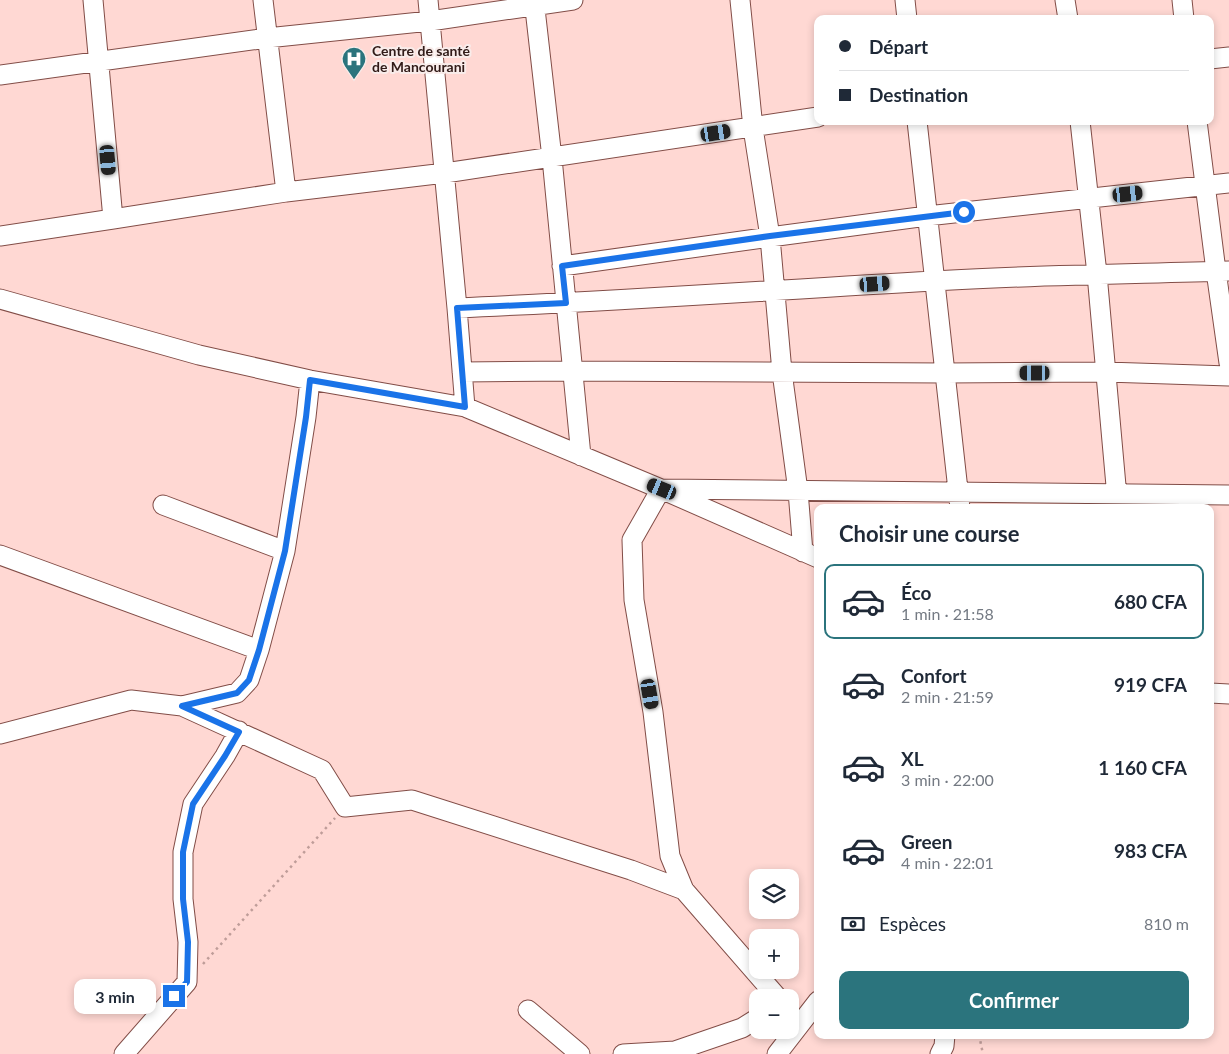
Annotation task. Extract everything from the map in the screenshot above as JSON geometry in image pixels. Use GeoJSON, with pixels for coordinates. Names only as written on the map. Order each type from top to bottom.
{"type":"FeatureCollection","features":[{"type":"Feature","properties":{"kind":"street"},"geometry":{"type":"LineString","coordinates":[[93,0],[113,219]]}},
{"type":"Feature","properties":{"kind":"street"},"geometry":{"type":"LineString","coordinates":[[263,0],[286,192]]}},
{"type":"Feature","properties":{"kind":"street"},"geometry":{"type":"LineString","coordinates":[[428,0],[465,407]]}},
{"type":"Feature","properties":{"kind":"street"},"geometry":{"type":"LineString","coordinates":[[0,76],[267,38],[430,21],[535,3],[573,0]]}},
{"type":"Feature","properties":{"kind":"street"},"geometry":{"type":"LineString","coordinates":[[740,0],[753,128],[770,236],[782,372],[798,491],[810,555]]}},
{"type":"Feature","properties":{"kind":"street"},"geometry":{"type":"LineString","coordinates":[[905,0],[907,15]]}},
{"type":"Feature","properties":{"kind":"street"},"geometry":{"type":"LineString","coordinates":[[1065,0],[1067,15]]}},
{"type":"Feature","properties":{"kind":"street"},"geometry":{"type":"LineString","coordinates":[[1182,0],[1184,15]]}},
{"type":"Feature","properties":{"kind":"street"},"geometry":{"type":"LineString","coordinates":[[535,3],[574,371],[581,456]]}},
{"type":"Feature","properties":{"kind":"street"},"geometry":{"type":"LineString","coordinates":[[1214,58],[1229,56]]}},
{"type":"Feature","properties":{"kind":"street"},"geometry":{"type":"LineString","coordinates":[[0,236],[286,192],[552,158],[814,118]]}},
{"type":"Feature","properties":{"kind":"street"},"geometry":{"type":"LineString","coordinates":[[917,125],[959,500]]}},
{"type":"Feature","properties":{"kind":"street"},"geometry":{"type":"LineString","coordinates":[[1081,125],[1090,199],[1118,501]]}},
{"type":"Feature","properties":{"kind":"street"},"geometry":{"type":"LineString","coordinates":[[1198,125],[1206,186],[1222,271],[1229,363]]}},
{"type":"Feature","properties":{"kind":"street"},"geometry":{"type":"LineString","coordinates":[[562,266],[770,236],[928,216],[1229,183]]}},
{"type":"Feature","properties":{"kind":"street"},"geometry":{"type":"LineString","coordinates":[[457,308],[935,281],[1222,271]]}},
{"type":"Feature","properties":{"kind":"street"},"geometry":{"type":"LineString","coordinates":[[0,299],[199,355],[310,380],[465,407],[662,489],[810,555]]}},
{"type":"Feature","properties":{"kind":"street"},"geometry":{"type":"LineString","coordinates":[[462,372],[1106,372],[1229,376]]}},
{"type":"Feature","properties":{"kind":"street"},"geometry":{"type":"LineString","coordinates":[[182,706],[237,693],[249,680],[259,650],[285,551],[310,380]]}},
{"type":"Feature","properties":{"kind":"street"},"geometry":{"type":"LineString","coordinates":[[662,489],[798,491],[959,500],[1118,501],[1229,495]]}},
{"type":"Feature","properties":{"kind":"street"},"geometry":{"type":"LineString","coordinates":[[662,489],[632,540],[634,600],[653,712],[670,856],[684,890],[770,989]]}},
{"type":"Feature","properties":{"kind":"street"},"geometry":{"type":"LineString","coordinates":[[163,505],[285,551]]}},
{"type":"Feature","properties":{"kind":"street"},"geometry":{"type":"LineString","coordinates":[[0,555],[259,650]]}},
{"type":"Feature","properties":{"kind":"street"},"geometry":{"type":"LineString","coordinates":[[1214,693],[1229,694]]}},
{"type":"Feature","properties":{"kind":"street"},"geometry":{"type":"LineString","coordinates":[[0,734],[131,700],[182,706],[322,770],[345,807],[412,800],[631,870],[684,890]]}},
{"type":"Feature","properties":{"kind":"street"},"geometry":{"type":"LineString","coordinates":[[124,1054],[187,982],[188,942],[183,899],[183,852],[193,804],[239,732]]}},
{"type":"Feature","properties":{"kind":"street"},"geometry":{"type":"LineString","coordinates":[[799,1013],[814,1003]]}},
{"type":"Feature","properties":{"kind":"street"},"geometry":{"type":"LineString","coordinates":[[528,1010],[580,1054]]}},
{"type":"Feature","properties":{"kind":"street"},"geometry":{"type":"LineString","coordinates":[[623,1054],[675,1052],[742,1028],[749,1024]]}},
{"type":"Feature","properties":{"kind":"street"},"geometry":{"type":"LineString","coordinates":[[777,1054],[784,1039]]}},
{"type":"Feature","properties":{"kind":"street"},"geometry":{"type":"LineString","coordinates":[[940,1054],[945,1039]]}},
{"type":"Feature","properties":{"kind":"path"},"geometry":{"type":"LineString","coordinates":[[187,982],[345,807]]}},
{"type":"Feature","properties":{"kind":"path"},"geometry":{"type":"LineString","coordinates":[[980,1039],[983,1054]]}},
{"type":"Feature","properties":{"kind":"place","name":"Centre de santé de Mancourani"},"geometry":{"type":"Point","coordinates":[354,80]}},
{"type":"Feature","properties":{"kind":"route"},"geometry":{"type":"LineString","coordinates":[[174,996],[187,982],[188,942],[183,899],[183,852],[193,804],[239,732],[182,706],[237,693],[249,680],[259,650],[285,551],[310,380],[465,407],[457,308],[566,303],[562,266],[770,236],[964,212]]}}]}
